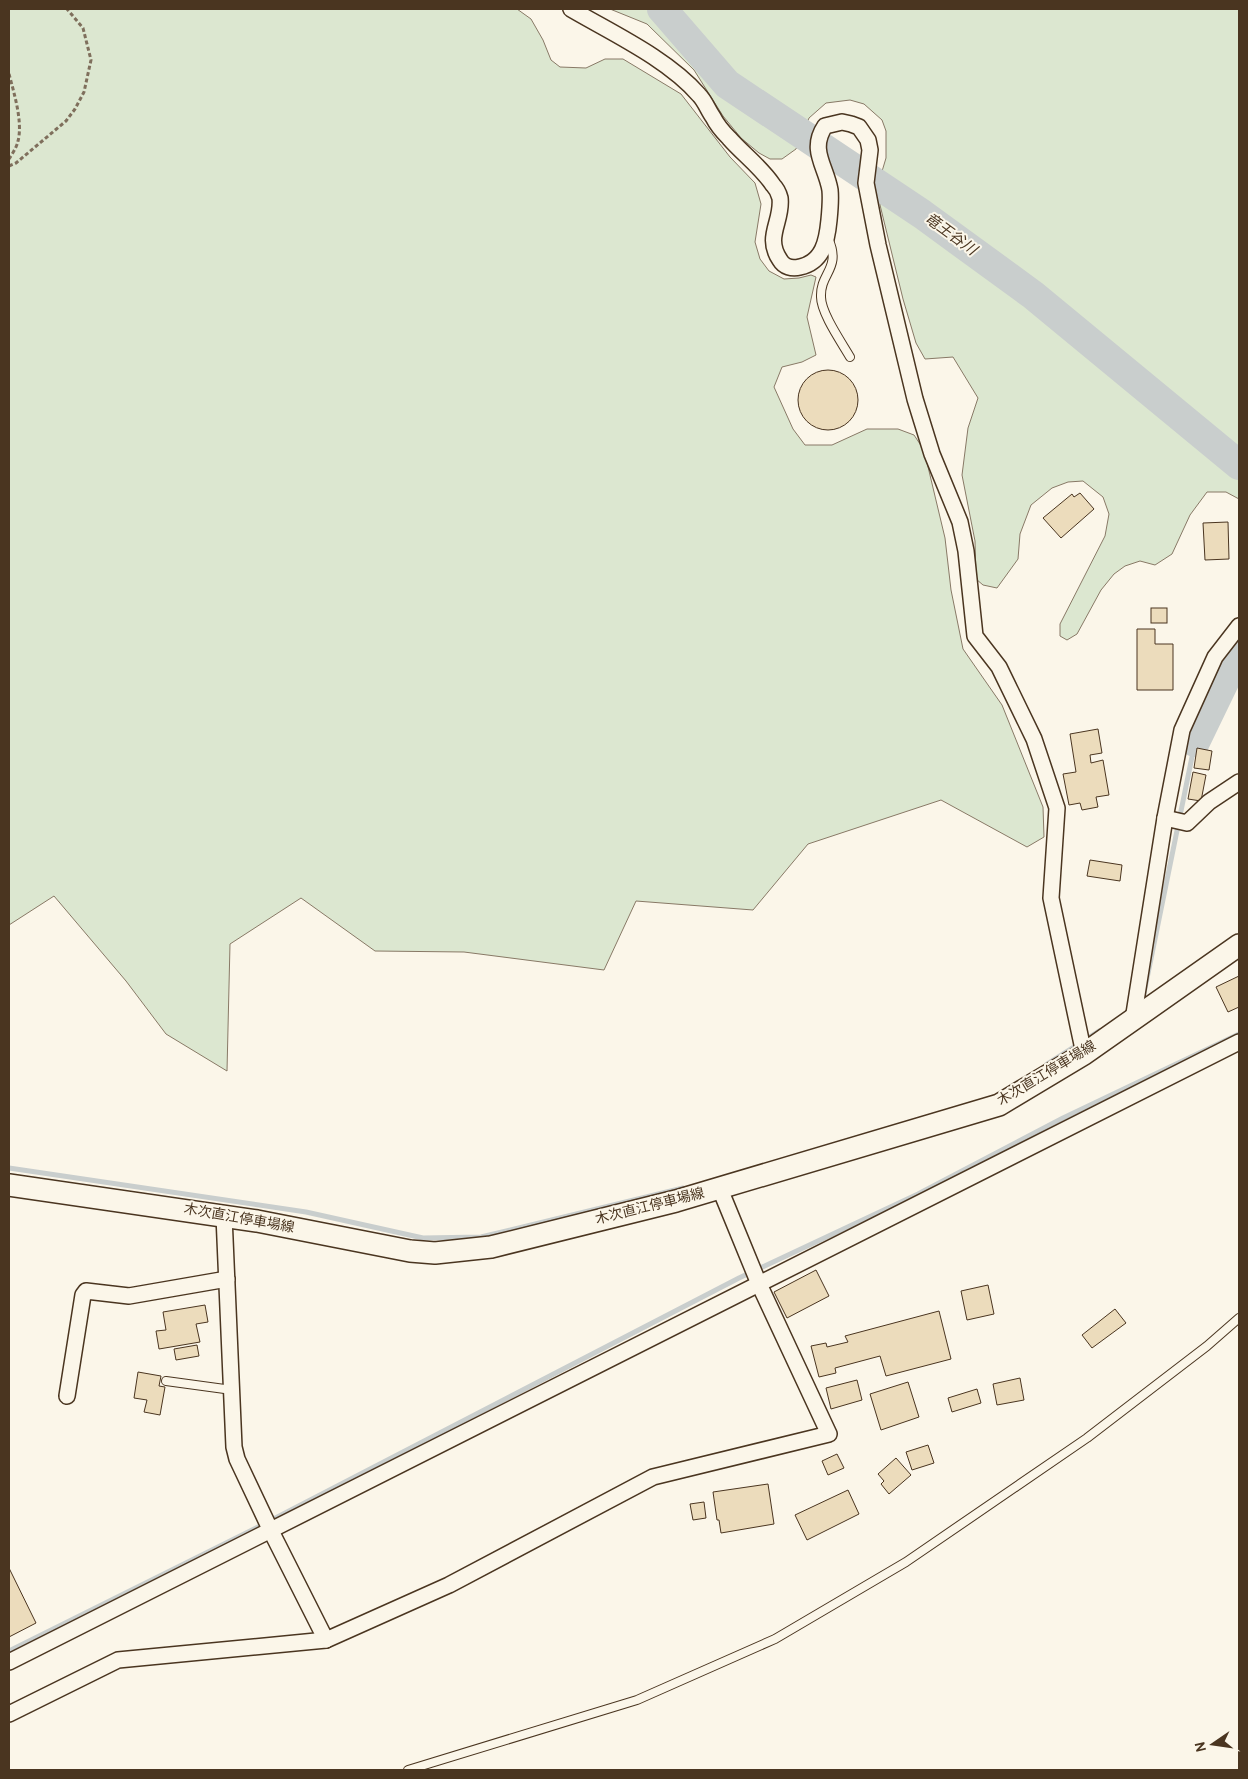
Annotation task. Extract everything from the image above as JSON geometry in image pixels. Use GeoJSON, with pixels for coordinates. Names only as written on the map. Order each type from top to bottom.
{"type":"FeatureCollection","features":[{"type":"Feature","properties":{"kind":"main road","name":"木次直江停車場線"},"geometry":{"type":"LineString","coordinates":[[9,1185],[257,1221],[402,1249],[442,1252],[490,1247],[720,1189],[999,1105],[1084,1054],[1239,945]]}},
{"type":"Feature","properties":{"kind":"street"},"geometry":{"type":"LineString","coordinates":[[571,9],[662,62],[679,75],[700,96],[724,133],[768,177],[780,197],[773,247],[782,263],[789,268],[799,268],[809,264],[818,257],[824,247],[827,236],[830,192],[828,179],[819,158],[818,140],[825,126],[842,122],[859,127],[868,140],[870,162],[866,183],[878,245],[915,399],[932,454],[960,522],[966,550],[975,636],[999,666],[1034,739],[1057,808],[1051,898],[1084,1054]]}},
{"type":"Feature","properties":{"kind":"street"},"geometry":{"type":"LineString","coordinates":[[1133,1020],[1165,818],[1182,730],[1215,657],[1239,626]]}},
{"type":"Feature","properties":{"kind":"street"},"geometry":{"type":"LineString","coordinates":[[1165,818],[1187,822],[1209,802],[1239,782]]}},
{"type":"Feature","properties":{"kind":"street"},"geometry":{"type":"LineString","coordinates":[[9,1662],[1239,1042]]}},
{"type":"Feature","properties":{"kind":"street"},"geometry":{"type":"LineString","coordinates":[[9,1714],[118,1660],[326,1640],[449,1585],[653,1477],[829,1434],[758,1284],[720,1189]]}},
{"type":"Feature","properties":{"kind":"street"},"geometry":{"type":"LineString","coordinates":[[224,1216],[234,1447],[237,1458],[271,1531],[326,1640]]}},
{"type":"Feature","properties":{"kind":"street"},"geometry":{"type":"LineString","coordinates":[[67,1396],[83,1295],[86,1291],[129,1296],[227,1279]]}},
{"type":"Feature","properties":{"kind":"lane"},"geometry":{"type":"LineString","coordinates":[[827,236],[833,248],[834,256],[821,291],[821,299],[824,312],[850,358]]}},
{"type":"Feature","properties":{"kind":"lane"},"geometry":{"type":"LineString","coordinates":[[408,1770],[637,1700],[774,1639],[906,1562],[1087,1438],[1207,1346],[1239,1318]]}},
{"type":"Feature","properties":{"kind":"lane"},"geometry":{"type":"LineString","coordinates":[[166,1381],[232,1390]]}},
{"type":"Feature","properties":{"kind":"path"},"geometry":{"type":"LineString","coordinates":[[9,166],[16,163],[66,121],[84,92],[92,60],[83,28],[67,9]]}},
{"type":"Feature","properties":{"kind":"path"},"geometry":{"type":"LineString","coordinates":[[9,74],[15,96],[19,132],[18,142],[9,159]]}},
{"type":"Feature","properties":{"kind":"green space"},"geometry":{"type":"Polygon","coordinates":[[[9,9],[517,9],[531,19],[543,40],[551,60],[560,67],[586,68],[605,59],[623,59],[681,94],[730,157],[755,183],[761,204],[755,242],[760,259],[769,271],[784,279],[811,275],[816,277],[807,317],[816,355],[802,362],[782,367],[774,387],[793,429],[805,445],[832,445],[867,429],[898,429],[914,435],[924,450],[945,538],[951,590],[963,649],[1002,705],[1043,807],[1044,837],[1027,847],[941,800],[808,844],[753,910],[636,901],[604,970],[464,952],[375,951],[301,898],[230,944],[227,1071],[166,1034],[126,981],[54,896],[9,925],[9,9]]]}},
{"type":"Feature","properties":{"kind":"green space"},"geometry":{"type":"Polygon","coordinates":[[[610,9],[1239,9],[1239,499],[1226,492],[1207,492],[1190,515],[1172,554],[1155,565],[1140,561],[1125,566],[1114,574],[1101,590],[1077,634],[1067,640],[1060,636],[1060,624],[1105,536],[1109,514],[1103,497],[1083,481],[1068,482],[1052,488],[1031,505],[1020,534],[1018,559],[997,588],[983,585],[976,579],[975,541],[962,475],[968,428],[978,398],[953,357],[925,359],[916,343],[880,205],[880,178],[886,158],[886,131],[882,120],[864,104],[850,100],[826,103],[809,118],[796,149],[782,159],[770,159],[759,153],[741,138],[723,116],[694,70],[647,24],[610,9]]]}},
{"type":"Feature","properties":{"kind":"building"},"geometry":{"type":"Polygon","coordinates":[[[828,370],[844,375],[849,379],[853,384],[858,400],[853,416],[849,421],[844,425],[828,430],[812,425],[807,421],[803,416],[798,400],[803,384],[807,379],[812,375],[828,370]]]}},
{"type":"Feature","properties":{"kind":"building"},"geometry":{"type":"Polygon","coordinates":[[[1080,493],[1094,509],[1061,538],[1043,518],[1072,494],[1074,497],[1080,493]]]}},
{"type":"Feature","properties":{"kind":"building"},"geometry":{"type":"Polygon","coordinates":[[[1228,522],[1229,559],[1205,560],[1203,523],[1228,522]]]}},
{"type":"Feature","properties":{"kind":"building"},"geometry":{"type":"Polygon","coordinates":[[[1151,608],[1167,608],[1167,623],[1151,623],[1151,608]]]}},
{"type":"Feature","properties":{"kind":"building"},"geometry":{"type":"Polygon","coordinates":[[[1137,629],[1155,629],[1155,644],[1173,644],[1173,690],[1137,690],[1137,629]]]}},
{"type":"Feature","properties":{"kind":"building"},"geometry":{"type":"Polygon","coordinates":[[[1098,729],[1102,753],[1090,755],[1091,763],[1103,760],[1109,795],[1096,797],[1098,807],[1082,810],[1080,803],[1069,805],[1063,774],[1076,772],[1070,734],[1098,729]]]}},
{"type":"Feature","properties":{"kind":"building"},"geometry":{"type":"Polygon","coordinates":[[[1197,748],[1212,751],[1209,770],[1194,768],[1197,748]]]}},
{"type":"Feature","properties":{"kind":"building"},"geometry":{"type":"Polygon","coordinates":[[[1193,772],[1206,775],[1201,801],[1188,799],[1193,772]]]}},
{"type":"Feature","properties":{"kind":"building"},"geometry":{"type":"Polygon","coordinates":[[[1090,860],[1122,865],[1120,881],[1087,876],[1090,860]]]}},
{"type":"Feature","properties":{"kind":"building"},"geometry":{"type":"Polygon","coordinates":[[[1239,976],[1239,1007],[1228,1012],[1216,987],[1239,976]]]}},
{"type":"Feature","properties":{"kind":"building"},"geometry":{"type":"Polygon","coordinates":[[[816,1270],[829,1296],[787,1318],[774,1292],[816,1270]]]}},
{"type":"Feature","properties":{"kind":"building"},"geometry":{"type":"Polygon","coordinates":[[[988,1285],[994,1314],[967,1320],[961,1291],[988,1285]]]}},
{"type":"Feature","properties":{"kind":"building"},"geometry":{"type":"Polygon","coordinates":[[[205,1305],[208,1322],[196,1324],[200,1342],[159,1349],[156,1331],[166,1330],[163,1312],[205,1305]]]}},
{"type":"Feature","properties":{"kind":"building"},"geometry":{"type":"Polygon","coordinates":[[[1115,1309],[1126,1323],[1092,1348],[1082,1335],[1115,1309]]]}},
{"type":"Feature","properties":{"kind":"building"},"geometry":{"type":"Polygon","coordinates":[[[939,1311],[951,1359],[886,1376],[880,1356],[835,1368],[836,1373],[819,1377],[811,1346],[826,1343],[827,1347],[848,1342],[845,1336],[939,1311]]]}},
{"type":"Feature","properties":{"kind":"building"},"geometry":{"type":"Polygon","coordinates":[[[197,1345],[199,1356],[176,1360],[174,1349],[197,1345]]]}},
{"type":"Feature","properties":{"kind":"building"},"geometry":{"type":"Polygon","coordinates":[[[138,1372],[161,1376],[159,1386],[165,1387],[160,1415],[144,1412],[147,1400],[134,1398],[138,1372]]]}},
{"type":"Feature","properties":{"kind":"building"},"geometry":{"type":"Polygon","coordinates":[[[1020,1378],[1024,1400],[997,1405],[993,1384],[1020,1378]]]}},
{"type":"Feature","properties":{"kind":"building"},"geometry":{"type":"Polygon","coordinates":[[[857,1380],[862,1400],[831,1409],[826,1388],[857,1380]]]}},
{"type":"Feature","properties":{"kind":"building"},"geometry":{"type":"Polygon","coordinates":[[[908,1382],[919,1417],[881,1430],[870,1394],[908,1382]]]}},
{"type":"Feature","properties":{"kind":"building"},"geometry":{"type":"Polygon","coordinates":[[[977,1389],[981,1403],[952,1412],[948,1398],[977,1389]]]}},
{"type":"Feature","properties":{"kind":"building"},"geometry":{"type":"Polygon","coordinates":[[[928,1445],[934,1463],[912,1470],[906,1452],[928,1445]]]}},
{"type":"Feature","properties":{"kind":"building"},"geometry":{"type":"Polygon","coordinates":[[[837,1454],[844,1468],[828,1475],[822,1461],[837,1454]]]}},
{"type":"Feature","properties":{"kind":"building"},"geometry":{"type":"Polygon","coordinates":[[[896,1458],[911,1475],[889,1494],[881,1484],[884,1481],[878,1474],[896,1458]]]}},
{"type":"Feature","properties":{"kind":"building"},"geometry":{"type":"Polygon","coordinates":[[[768,1484],[774,1524],[721,1533],[713,1492],[768,1484]]]}},
{"type":"Feature","properties":{"kind":"building"},"geometry":{"type":"Polygon","coordinates":[[[848,1490],[859,1514],[807,1540],[795,1515],[848,1490]]]}},
{"type":"Feature","properties":{"kind":"building"},"geometry":{"type":"Polygon","coordinates":[[[704,1502],[706,1518],[693,1520],[690,1504],[704,1502]]]}},
{"type":"Feature","properties":{"kind":"building"},"geometry":{"type":"Polygon","coordinates":[[[9,1568],[36,1623],[9,1637],[9,1568]]]}},
{"type":"Feature","properties":{"kind":"waterway","name":"竜王谷川"},"geometry":{"type":"LineString","coordinates":[[662,9],[727,84],[922,214],[1033,295],[1239,465]]}},
{"type":"Feature","properties":{"kind":"waterway","name":"竜王谷川"},"geometry":{"type":"LineString","coordinates":[[1195,742],[1239,651]]}},
{"type":"Feature","properties":{"kind":"waterway"},"geometry":{"type":"LineString","coordinates":[[1142,1003],[1195,742]]}},
{"type":"Feature","properties":{"kind":"waterway"},"geometry":{"type":"LineString","coordinates":[[1047,1064],[1099,1031]]}},
{"type":"Feature","properties":{"kind":"waterway"},"geometry":{"type":"LineString","coordinates":[[9,1651],[260,1526],[739,1278],[918,1194],[1063,1118],[1239,1034]]}},
{"type":"Feature","properties":{"kind":"waterway"},"geometry":{"type":"LineString","coordinates":[[9,1168],[306,1212],[423,1238],[481,1237],[683,1188]]}}]}
